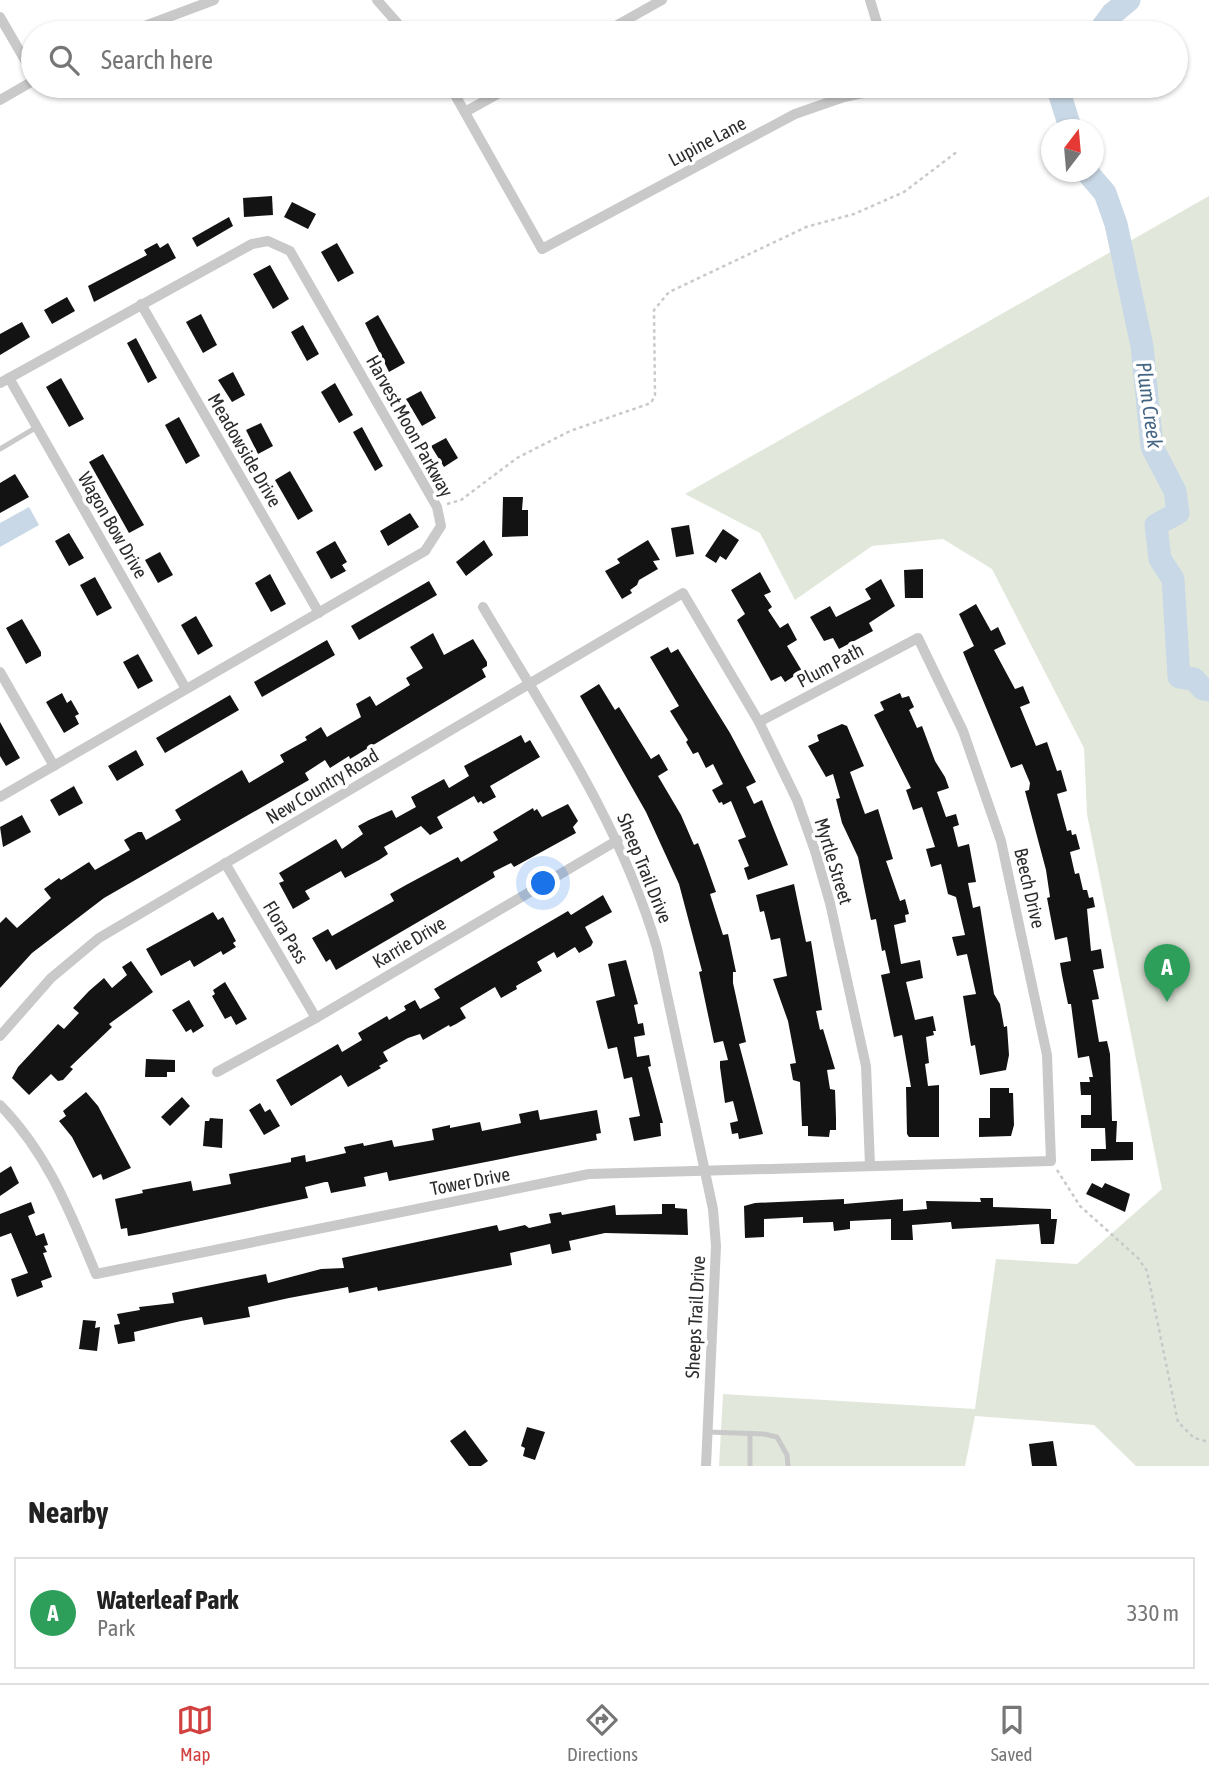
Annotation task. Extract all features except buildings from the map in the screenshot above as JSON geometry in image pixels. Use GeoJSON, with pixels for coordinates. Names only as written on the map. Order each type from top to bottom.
{"type":"FeatureCollection","features":[{"type":"Feature","properties":{"kind":"street"},"geometry":{"type":"LineString","coordinates":[[151,21],[185,5],[214,0]]}},
{"type":"Feature","properties":{"kind":"street"},"geometry":{"type":"LineString","coordinates":[[377,0],[395,21]]}},
{"type":"Feature","properties":{"kind":"street"},"geometry":{"type":"LineString","coordinates":[[624,21],[662,0]]}},
{"type":"Feature","properties":{"kind":"street"},"geometry":{"type":"LineString","coordinates":[[870,0],[876,21]]}},
{"type":"Feature","properties":{"kind":"street"},"geometry":{"type":"LineString","coordinates":[[0,17],[21,53]]}},
{"type":"Feature","properties":{"kind":"street"},"geometry":{"type":"LineString","coordinates":[[0,100],[21,88]]}},
{"type":"Feature","properties":{"kind":"street"},"geometry":{"type":"LineString","coordinates":[[457,98],[466,112],[491,98]]}},
{"type":"Feature","properties":{"kind":"street","name":"Lupine Lane"},"geometry":{"type":"LineString","coordinates":[[466,112],[542,249],[795,114],[841,98]]}},
{"type":"Feature","properties":{"kind":"street","name":"Harvest Moon Parkway"},"geometry":{"type":"LineString","coordinates":[[0,797],[425,551],[441,526],[437,507],[290,251],[268,241],[252,244],[5,380]]}},
{"type":"Feature","properties":{"kind":"street","name":"Meadowside Drive"},"geometry":{"type":"LineString","coordinates":[[141,304],[319,613]]}},
{"type":"Feature","properties":{"kind":"street","name":"Wagon Bow Drive"},"geometry":{"type":"LineString","coordinates":[[5,380],[37,427],[186,689]]}},
{"type":"Feature","properties":{"kind":"street","name":"New Country Road"},"geometry":{"type":"LineString","coordinates":[[0,1036],[51,978],[74,957],[120,925],[684,593]]}},
{"type":"Feature","properties":{"kind":"street","name":"Myrtle Street"},"geometry":{"type":"LineString","coordinates":[[684,593],[759,722],[797,800],[831,903],[866,1066],[870,1165]]}},
{"type":"Feature","properties":{"kind":"street","name":"Sheep Trail Drive"},"geometry":{"type":"LineString","coordinates":[[484,607],[618,840],[645,908],[657,948],[706,1170]]}},
{"type":"Feature","properties":{"kind":"street","name":"Plum Path"},"geometry":{"type":"LineString","coordinates":[[759,722],[918,638]]}},
{"type":"Feature","properties":{"kind":"street","name":"Beech Drive"},"geometry":{"type":"LineString","coordinates":[[918,638],[967,743],[1004,854],[1047,1055],[1051,1161]]}},
{"type":"Feature","properties":{"kind":"street"},"geometry":{"type":"LineString","coordinates":[[0,672],[54,766]]}},
{"type":"Feature","properties":{"kind":"street","name":"Karrie Drive"},"geometry":{"type":"LineString","coordinates":[[217,1072],[316,1018],[618,840]]}},
{"type":"Feature","properties":{"kind":"street","name":"Flora Pass"},"geometry":{"type":"LineString","coordinates":[[225,863],[316,1018]]}},
{"type":"Feature","properties":{"kind":"street","name":"Tower Drive"},"geometry":{"type":"LineString","coordinates":[[0,1105],[21,1126],[49,1167],[96,1274],[590,1174],[1051,1161]]}},
{"type":"Feature","properties":{"kind":"street","name":"Sheeps Trail Drive"},"geometry":{"type":"LineString","coordinates":[[706,1170],[716,1246],[706,1466]]}},
{"type":"Feature","properties":{"kind":"lane"},"geometry":{"type":"LineString","coordinates":[[0,449],[37,427]]}},
{"type":"Feature","properties":{"kind":"lane"},"geometry":{"type":"LineString","coordinates":[[708,1432],[777,1437],[787,1454],[788,1466]]}},
{"type":"Feature","properties":{"kind":"lane"},"geometry":{"type":"LineString","coordinates":[[750,1433],[750,1466]]}},
{"type":"Feature","properties":{"kind":"path"},"geometry":{"type":"LineString","coordinates":[[437,507],[461,500],[517,458],[570,431],[650,403],[655,395],[654,310],[669,292],[796,232],[854,214],[904,192],[958,151]]}},
{"type":"Feature","properties":{"kind":"path"},"geometry":{"type":"LineString","coordinates":[[1051,1161],[1080,1206],[1138,1258],[1147,1271],[1178,1422],[1194,1438],[1209,1442]]}},
{"type":"Feature","properties":{"kind":"shaded area"},"geometry":{"type":"Polygon","coordinates":[[[1209,196],[1209,1466],[1136,1466],[1094,1425],[975,1416],[965,1466],[719,1466],[723,1394],[975,1409],[996,1259],[1077,1264],[1162,1189],[1087,814],[1084,748],[992,569],[943,539],[872,546],[795,600],[760,533],[685,494],[1209,196]]]}},
{"type":"Feature","properties":{"kind":"water"},"geometry":{"type":"Polygon","coordinates":[[[29,507],[39,525],[0,547],[0,523],[29,507]]]}},
{"type":"Feature","properties":{"kind":"waterway","name":"Plum Creek"},"geometry":{"type":"LineString","coordinates":[[1107,21],[1129,0]]}},
{"type":"Feature","properties":{"kind":"waterway","name":"Plum Creek"},"geometry":{"type":"LineString","coordinates":[[1061,98],[1068,119]]}},
{"type":"Feature","properties":{"kind":"waterway","name":"Plum Creek"},"geometry":{"type":"LineString","coordinates":[[1096,182],[1105,193],[1116,224],[1142,346],[1152,447],[1175,491],[1178,513],[1156,525],[1160,559],[1173,579],[1179,677],[1194,679],[1203,689],[1209,690]]}},
{"type":"Feature","properties":{"kind":"place","name":"Waterleaf Park"},"geometry":{"type":"Point","coordinates":[1167,1002]}}]}
